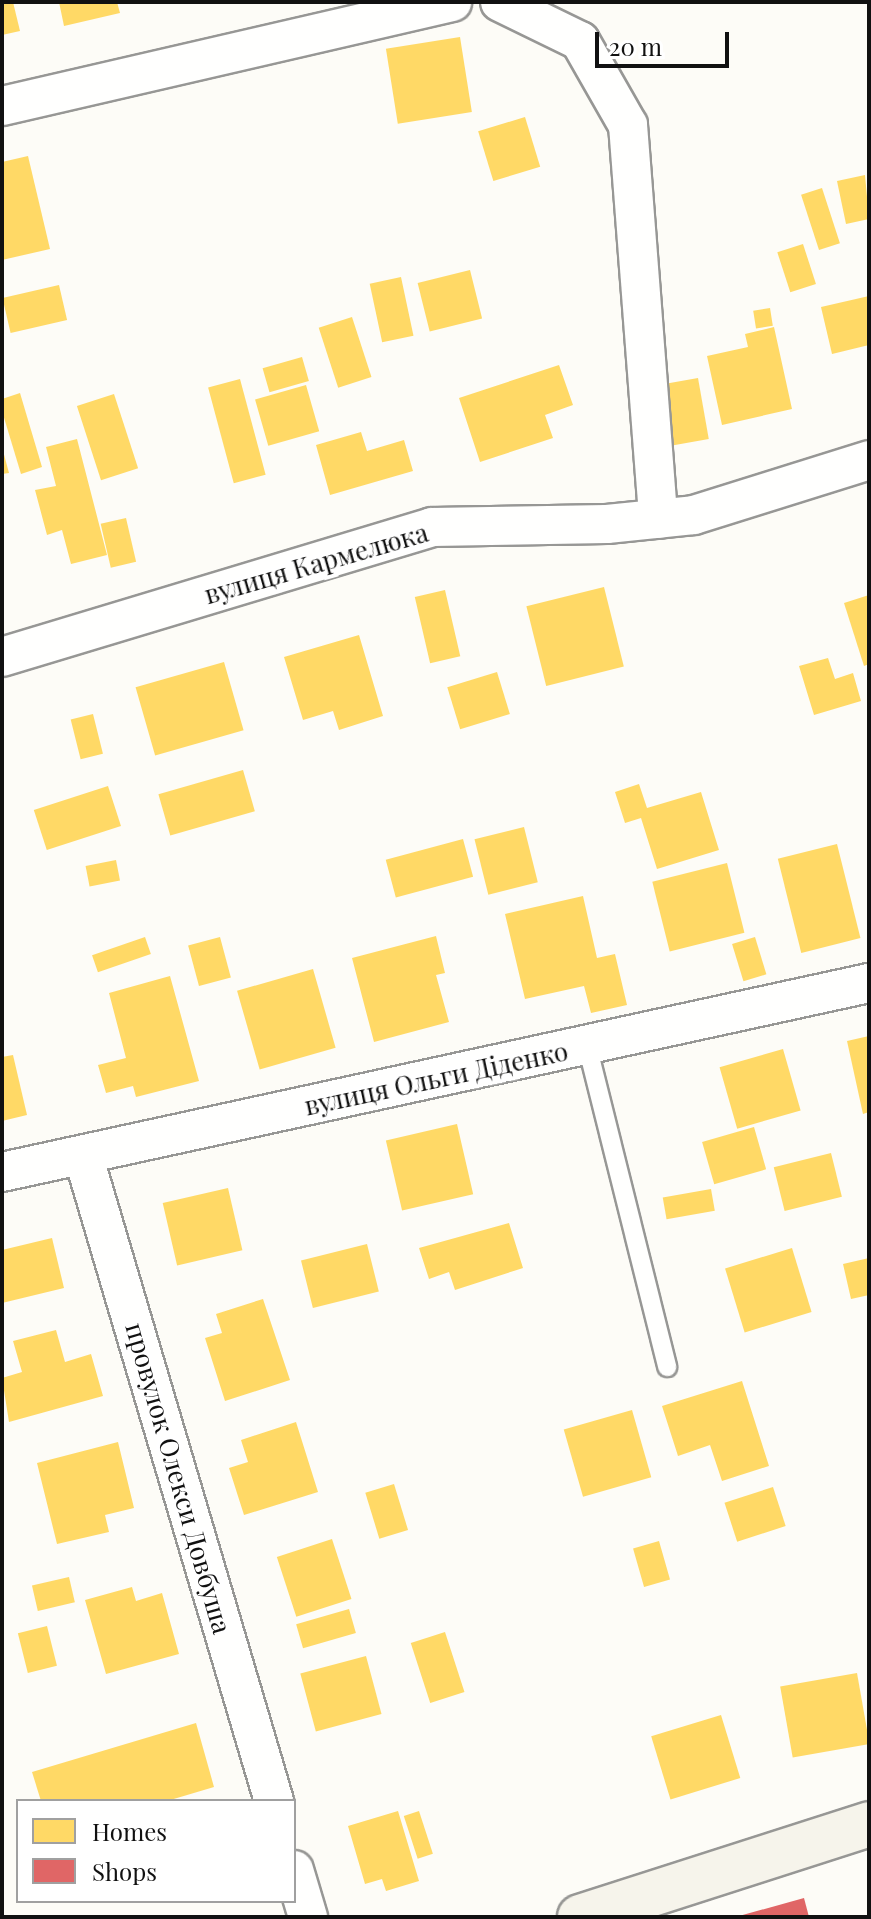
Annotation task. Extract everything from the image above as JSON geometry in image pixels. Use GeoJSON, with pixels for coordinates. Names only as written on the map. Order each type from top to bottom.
{"type":"FeatureCollection","features":[{"type":"Feature","properties":{"kind":"main road"},"geometry":{"type":"LineString","coordinates":[[580,1917],[869,1824]]}},
{"type":"Feature","properties":{"kind":"street"},"geometry":{"type":"LineString","coordinates":[[2,106],[452,2]]}},
{"type":"Feature","properties":{"kind":"street"},"geometry":{"type":"LineString","coordinates":[[500,2],[580,41],[628,125],[658,519]]}},
{"type":"Feature","properties":{"kind":"street","name":"вулиця Кармелюка"},"geometry":{"type":"LineString","coordinates":[[2,657],[432,527],[694,515],[869,460]]}},
{"type":"Feature","properties":{"kind":"street","name":"вулиця Ольги Діденко"},"geometry":{"type":"LineString","coordinates":[[2,1172],[869,983]]}},
{"type":"Feature","properties":{"kind":"street","name":"провулок Олекси Довбуша"},"geometry":{"type":"LineString","coordinates":[[83,1155],[273,1799]]}},
{"type":"Feature","properties":{"kind":"street"},"geometry":{"type":"LineString","coordinates":[[296,1877],[308,1917]]}},
{"type":"Feature","properties":{"kind":"lane"},"geometry":{"type":"LineString","coordinates":[[587,1045],[667,1367]]}},
{"type":"Feature","properties":{"kind":"building: Homes"},"geometry":{"type":"Polygon","coordinates":[[[2,2],[13,2],[20,31],[2,35],[2,2]]]}},
{"type":"Feature","properties":{"kind":"building: Homes"},"geometry":{"type":"Polygon","coordinates":[[[59,2],[117,2],[120,13],[64,26],[59,2]]]}},
{"type":"Feature","properties":{"kind":"building: Homes"},"geometry":{"type":"Polygon","coordinates":[[[460,37],[472,112],[398,124],[386,49],[460,37]]]}},
{"type":"Feature","properties":{"kind":"building: Homes"},"geometry":{"type":"Polygon","coordinates":[[[525,117],[540,167],[493,181],[478,131],[525,117]]]}},
{"type":"Feature","properties":{"kind":"building: Homes"},"geometry":{"type":"Polygon","coordinates":[[[28,156],[50,249],[2,260],[2,162],[28,156]]]}},
{"type":"Feature","properties":{"kind":"building: Homes"},"geometry":{"type":"Polygon","coordinates":[[[865,175],[869,219],[846,224],[837,181],[865,175]]]}},
{"type":"Feature","properties":{"kind":"building: Homes"},"geometry":{"type":"Polygon","coordinates":[[[822,188],[840,243],[819,250],[801,195],[822,188]]]}},
{"type":"Feature","properties":{"kind":"building: Homes"},"geometry":{"type":"Polygon","coordinates":[[[803,244],[816,284],[790,292],[777,252],[803,244]]]}},
{"type":"Feature","properties":{"kind":"building: Homes"},"geometry":{"type":"Polygon","coordinates":[[[470,270],[482,319],[430,332],[418,283],[470,270]]]}},
{"type":"Feature","properties":{"kind":"building: Homes"},"geometry":{"type":"Polygon","coordinates":[[[401,277],[413,336],[382,342],[370,284],[401,277]]]}},
{"type":"Feature","properties":{"kind":"building: Homes"},"geometry":{"type":"Polygon","coordinates":[[[59,285],[67,320],[11,333],[2,298],[59,285]]]}},
{"type":"Feature","properties":{"kind":"building: Homes"},"geometry":{"type":"Polygon","coordinates":[[[869,296],[869,345],[832,354],[821,307],[869,296]]]}},
{"type":"Feature","properties":{"kind":"building: Homes"},"geometry":{"type":"Polygon","coordinates":[[[770,308],[773,326],[756,328],[753,311],[770,308]]]}},
{"type":"Feature","properties":{"kind":"building: Homes"},"geometry":{"type":"Polygon","coordinates":[[[352,317],[371,377],[338,388],[319,328],[352,317]]]}},
{"type":"Feature","properties":{"kind":"building: Homes"},"geometry":{"type":"Polygon","coordinates":[[[774,327],[792,409],[722,425],[707,356],[748,347],[745,334],[774,327]]]}},
{"type":"Feature","properties":{"kind":"building: Homes"},"geometry":{"type":"Polygon","coordinates":[[[302,357],[309,381],[269,392],[263,368],[302,357]]]}},
{"type":"Feature","properties":{"kind":"building: Homes"},"geometry":{"type":"Polygon","coordinates":[[[559,365],[573,405],[545,415],[553,438],[480,462],[459,398],[559,365]]]}},
{"type":"Feature","properties":{"kind":"building: Homes"},"geometry":{"type":"Polygon","coordinates":[[[698,378],[709,439],[669,446],[659,385],[698,378]]]}},
{"type":"Feature","properties":{"kind":"building: Homes"},"geometry":{"type":"Polygon","coordinates":[[[240,379],[266,475],[234,483],[208,388],[240,379]]]}},
{"type":"Feature","properties":{"kind":"building: Homes"},"geometry":{"type":"Polygon","coordinates":[[[306,385],[319,431],[268,446],[255,400],[306,385]]]}},
{"type":"Feature","properties":{"kind":"building: Homes"},"geometry":{"type":"Polygon","coordinates":[[[20,393],[42,467],[21,474],[2,411],[2,399],[20,393]]]}},
{"type":"Feature","properties":{"kind":"building: Homes"},"geometry":{"type":"Polygon","coordinates":[[[114,394],[138,468],[101,480],[77,406],[114,394]]]}},
{"type":"Feature","properties":{"kind":"building: Homes"},"geometry":{"type":"Polygon","coordinates":[[[361,432],[367,451],[404,440],[413,471],[330,495],[316,445],[361,432]]]}},
{"type":"Feature","properties":{"kind":"building: Homes"},"geometry":{"type":"Polygon","coordinates":[[[77,439],[107,555],[71,564],[62,530],[47,535],[35,490],[56,486],[46,447],[77,439]]]}},
{"type":"Feature","properties":{"kind":"building: Homes"},"geometry":{"type":"Polygon","coordinates":[[[2,447],[9,473],[2,474],[2,447]]]}},
{"type":"Feature","properties":{"kind":"building: Homes"},"geometry":{"type":"Polygon","coordinates":[[[126,518],[136,562],[111,568],[101,524],[126,518]]]}},
{"type":"Feature","properties":{"kind":"building: Homes"},"geometry":{"type":"Polygon","coordinates":[[[604,587],[624,667],[546,686],[526,606],[604,587]]]}},
{"type":"Feature","properties":{"kind":"building: Homes"},"geometry":{"type":"Polygon","coordinates":[[[445,590],[460,656],[430,663],[415,597],[445,590]]]}},
{"type":"Feature","properties":{"kind":"building: Homes"},"geometry":{"type":"Polygon","coordinates":[[[869,595],[869,664],[864,666],[844,603],[869,595]]]}},
{"type":"Feature","properties":{"kind":"building: Homes"},"geometry":{"type":"Polygon","coordinates":[[[359,635],[383,716],[339,730],[333,711],[303,720],[284,657],[359,635]]]}},
{"type":"Feature","properties":{"kind":"building: Homes"},"geometry":{"type":"Polygon","coordinates":[[[828,658],[835,679],[853,673],[861,701],[814,715],[799,666],[828,658]]]}},
{"type":"Feature","properties":{"kind":"building: Homes"},"geometry":{"type":"Polygon","coordinates":[[[224,662],[244,730],[155,756],[136,687],[224,662]]]}},
{"type":"Feature","properties":{"kind":"building: Homes"},"geometry":{"type":"Polygon","coordinates":[[[497,672],[510,714],[460,729],[447,687],[497,672]]]}},
{"type":"Feature","properties":{"kind":"building: Homes"},"geometry":{"type":"Polygon","coordinates":[[[93,714],[103,754],[81,759],[71,720],[93,714]]]}},
{"type":"Feature","properties":{"kind":"building: Homes"},"geometry":{"type":"Polygon","coordinates":[[[243,770],[255,811],[170,836],[158,794],[243,770]]]}},
{"type":"Feature","properties":{"kind":"building: Homes"},"geometry":{"type":"Polygon","coordinates":[[[639,784],[647,808],[701,792],[719,850],[657,869],[641,818],[625,823],[615,792],[639,784]]]}},
{"type":"Feature","properties":{"kind":"building: Homes"},"geometry":{"type":"Polygon","coordinates":[[[108,786],[121,826],[47,850],[34,810],[108,786]]]}},
{"type":"Feature","properties":{"kind":"building: Homes"},"geometry":{"type":"Polygon","coordinates":[[[524,827],[538,882],[488,895],[475,839],[524,827]]]}},
{"type":"Feature","properties":{"kind":"building: Homes"},"geometry":{"type":"Polygon","coordinates":[[[463,839],[473,877],[396,897],[386,860],[463,839]]]}},
{"type":"Feature","properties":{"kind":"building: Homes"},"geometry":{"type":"Polygon","coordinates":[[[837,844],[860,938],[801,953],[778,859],[837,844]]]}},
{"type":"Feature","properties":{"kind":"building: Homes"},"geometry":{"type":"Polygon","coordinates":[[[116,860],[120,881],[90,887],[86,866],[116,860]]]}},
{"type":"Feature","properties":{"kind":"building: Homes"},"geometry":{"type":"Polygon","coordinates":[[[727,863],[744,933],[670,951],[652,882],[727,863]]]}},
{"type":"Feature","properties":{"kind":"building: Homes"},"geometry":{"type":"Polygon","coordinates":[[[583,896],[597,958],[615,954],[627,1005],[591,1013],[584,986],[525,999],[505,914],[583,896]]]}},
{"type":"Feature","properties":{"kind":"building: Homes"},"geometry":{"type":"Polygon","coordinates":[[[436,936],[445,973],[436,975],[449,1022],[374,1042],[352,958],[436,936]]]}},
{"type":"Feature","properties":{"kind":"building: Homes"},"geometry":{"type":"Polygon","coordinates":[[[145,937],[151,954],[98,972],[92,955],[145,937]]]}},
{"type":"Feature","properties":{"kind":"building: Homes"},"geometry":{"type":"Polygon","coordinates":[[[220,937],[231,978],[199,986],[188,946],[220,937]]]}},
{"type":"Feature","properties":{"kind":"building: Homes"},"geometry":{"type":"Polygon","coordinates":[[[755,937],[766,974],[743,981],[732,944],[755,937]]]}},
{"type":"Feature","properties":{"kind":"building: Homes"},"geometry":{"type":"Polygon","coordinates":[[[313,969],[336,1048],[260,1070],[237,991],[313,969]]]}},
{"type":"Feature","properties":{"kind":"building: Homes"},"geometry":{"type":"Polygon","coordinates":[[[170,976],[199,1081],[136,1097],[133,1086],[106,1093],[98,1065],[126,1058],[109,993],[170,976]]]}},
{"type":"Feature","properties":{"kind":"building: Homes"},"geometry":{"type":"Polygon","coordinates":[[[869,1036],[869,1112],[863,1114],[847,1041],[869,1036]]]}},
{"type":"Feature","properties":{"kind":"building: Homes"},"geometry":{"type":"Polygon","coordinates":[[[783,1049],[801,1111],[737,1129],[720,1067],[783,1049]]]}},
{"type":"Feature","properties":{"kind":"building: Homes"},"geometry":{"type":"Polygon","coordinates":[[[13,1055],[27,1115],[2,1121],[2,1057],[13,1055]]]}},
{"type":"Feature","properties":{"kind":"building: Homes"},"geometry":{"type":"Polygon","coordinates":[[[457,1124],[473,1194],[402,1211],[386,1140],[457,1124]]]}},
{"type":"Feature","properties":{"kind":"building: Homes"},"geometry":{"type":"Polygon","coordinates":[[[754,1127],[766,1169],[714,1184],[702,1142],[754,1127]]]}},
{"type":"Feature","properties":{"kind":"building: Homes"},"geometry":{"type":"Polygon","coordinates":[[[831,1153],[842,1197],[785,1211],[774,1167],[831,1153]]]}},
{"type":"Feature","properties":{"kind":"building: Homes"},"geometry":{"type":"Polygon","coordinates":[[[228,1188],[242,1250],[177,1265],[163,1203],[228,1188]]]}},
{"type":"Feature","properties":{"kind":"building: Homes"},"geometry":{"type":"Polygon","coordinates":[[[711,1189],[715,1211],[667,1219],[663,1198],[711,1189]]]}},
{"type":"Feature","properties":{"kind":"building: Homes"},"geometry":{"type":"Polygon","coordinates":[[[509,1223],[523,1268],[455,1290],[449,1272],[429,1279],[419,1248],[509,1223]]]}},
{"type":"Feature","properties":{"kind":"building: Homes"},"geometry":{"type":"Polygon","coordinates":[[[52,1238],[64,1288],[2,1303],[2,1250],[52,1238]]]}},
{"type":"Feature","properties":{"kind":"building: Homes"},"geometry":{"type":"Polygon","coordinates":[[[367,1244],[379,1292],[313,1308],[301,1260],[367,1244]]]}},
{"type":"Feature","properties":{"kind":"building: Homes"},"geometry":{"type":"Polygon","coordinates":[[[792,1248],[812,1312],[745,1333],[725,1268],[792,1248]]]}},
{"type":"Feature","properties":{"kind":"building: Homes"},"geometry":{"type":"Polygon","coordinates":[[[869,1258],[869,1295],[851,1299],[843,1264],[869,1258]]]}},
{"type":"Feature","properties":{"kind":"building: Homes"},"geometry":{"type":"Polygon","coordinates":[[[263,1299],[290,1380],[225,1401],[205,1338],[222,1333],[216,1314],[263,1299]]]}},
{"type":"Feature","properties":{"kind":"building: Homes"},"geometry":{"type":"Polygon","coordinates":[[[56,1330],[65,1362],[91,1354],[103,1396],[9,1422],[2,1378],[22,1372],[13,1341],[56,1330]]]}},
{"type":"Feature","properties":{"kind":"building: Homes"},"geometry":{"type":"Polygon","coordinates":[[[742,1381],[769,1466],[722,1481],[710,1445],[678,1456],[662,1406],[742,1381]]]}},
{"type":"Feature","properties":{"kind":"building: Homes"},"geometry":{"type":"Polygon","coordinates":[[[632,1410],[651,1477],[583,1497],[564,1430],[632,1410]]]}},
{"type":"Feature","properties":{"kind":"building: Homes"},"geometry":{"type":"Polygon","coordinates":[[[296,1422],[318,1492],[244,1515],[229,1468],[248,1462],[241,1440],[296,1422]]]}},
{"type":"Feature","properties":{"kind":"building: Homes"},"geometry":{"type":"Polygon","coordinates":[[[118,1442],[134,1508],[105,1515],[109,1532],[57,1544],[37,1463],[118,1442]]]}},
{"type":"Feature","properties":{"kind":"building: Homes"},"geometry":{"type":"Polygon","coordinates":[[[394,1484],[408,1530],[379,1539],[365,1493],[394,1484]]]}},
{"type":"Feature","properties":{"kind":"building: Homes"},"geometry":{"type":"Polygon","coordinates":[[[773,1487],[786,1526],[737,1542],[724,1503],[773,1487]]]}},
{"type":"Feature","properties":{"kind":"building: Homes"},"geometry":{"type":"Polygon","coordinates":[[[332,1539],[351,1599],[296,1617],[277,1557],[332,1539]]]}},
{"type":"Feature","properties":{"kind":"building: Homes"},"geometry":{"type":"Polygon","coordinates":[[[659,1541],[670,1579],[644,1587],[633,1548],[659,1541]]]}},
{"type":"Feature","properties":{"kind":"building: Homes"},"geometry":{"type":"Polygon","coordinates":[[[69,1577],[75,1602],[38,1611],[32,1586],[69,1577]]]}},
{"type":"Feature","properties":{"kind":"building: Homes"},"geometry":{"type":"Polygon","coordinates":[[[132,1587],[136,1601],[162,1593],[179,1654],[106,1674],[85,1600],[132,1587]]]}},
{"type":"Feature","properties":{"kind":"building: Homes"},"geometry":{"type":"Polygon","coordinates":[[[349,1609],[356,1633],[303,1648],[296,1624],[349,1609]]]}},
{"type":"Feature","properties":{"kind":"building: Homes"},"geometry":{"type":"Polygon","coordinates":[[[47,1626],[57,1666],[28,1673],[18,1633],[47,1626]]]}},
{"type":"Feature","properties":{"kind":"building: Homes"},"geometry":{"type":"Polygon","coordinates":[[[445,1632],[464,1692],[430,1703],[411,1643],[445,1632]]]}},
{"type":"Feature","properties":{"kind":"building: Homes"},"geometry":{"type":"Polygon","coordinates":[[[366,1656],[382,1714],[316,1732],[300,1674],[366,1656]]]}},
{"type":"Feature","properties":{"kind":"building: Homes"},"geometry":{"type":"Polygon","coordinates":[[[857,1673],[869,1744],[793,1757],[780,1687],[857,1673]]]}},
{"type":"Feature","properties":{"kind":"building: Homes"},"geometry":{"type":"Polygon","coordinates":[[[721,1715],[740,1778],[670,1799],[651,1736],[721,1715]]]}},
{"type":"Feature","properties":{"kind":"building: Homes"},"geometry":{"type":"Polygon","coordinates":[[[196,1723],[214,1787],[174,1799],[40,1799],[32,1772],[196,1723]]]}},
{"type":"Feature","properties":{"kind":"building: Homes"},"geometry":{"type":"Polygon","coordinates":[[[398,1811],[419,1881],[386,1891],[382,1879],[365,1884],[348,1826],[398,1811]]]}},
{"type":"Feature","properties":{"kind":"building: Homes"},"geometry":{"type":"Polygon","coordinates":[[[419,1811],[433,1854],[418,1859],[404,1816],[419,1811]]]}},
{"type":"Feature","properties":{"kind":"building: Shops"},"geometry":{"type":"Polygon","coordinates":[[[804,1898],[809,1917],[739,1917],[739,1916],[804,1898]]]}}]}
